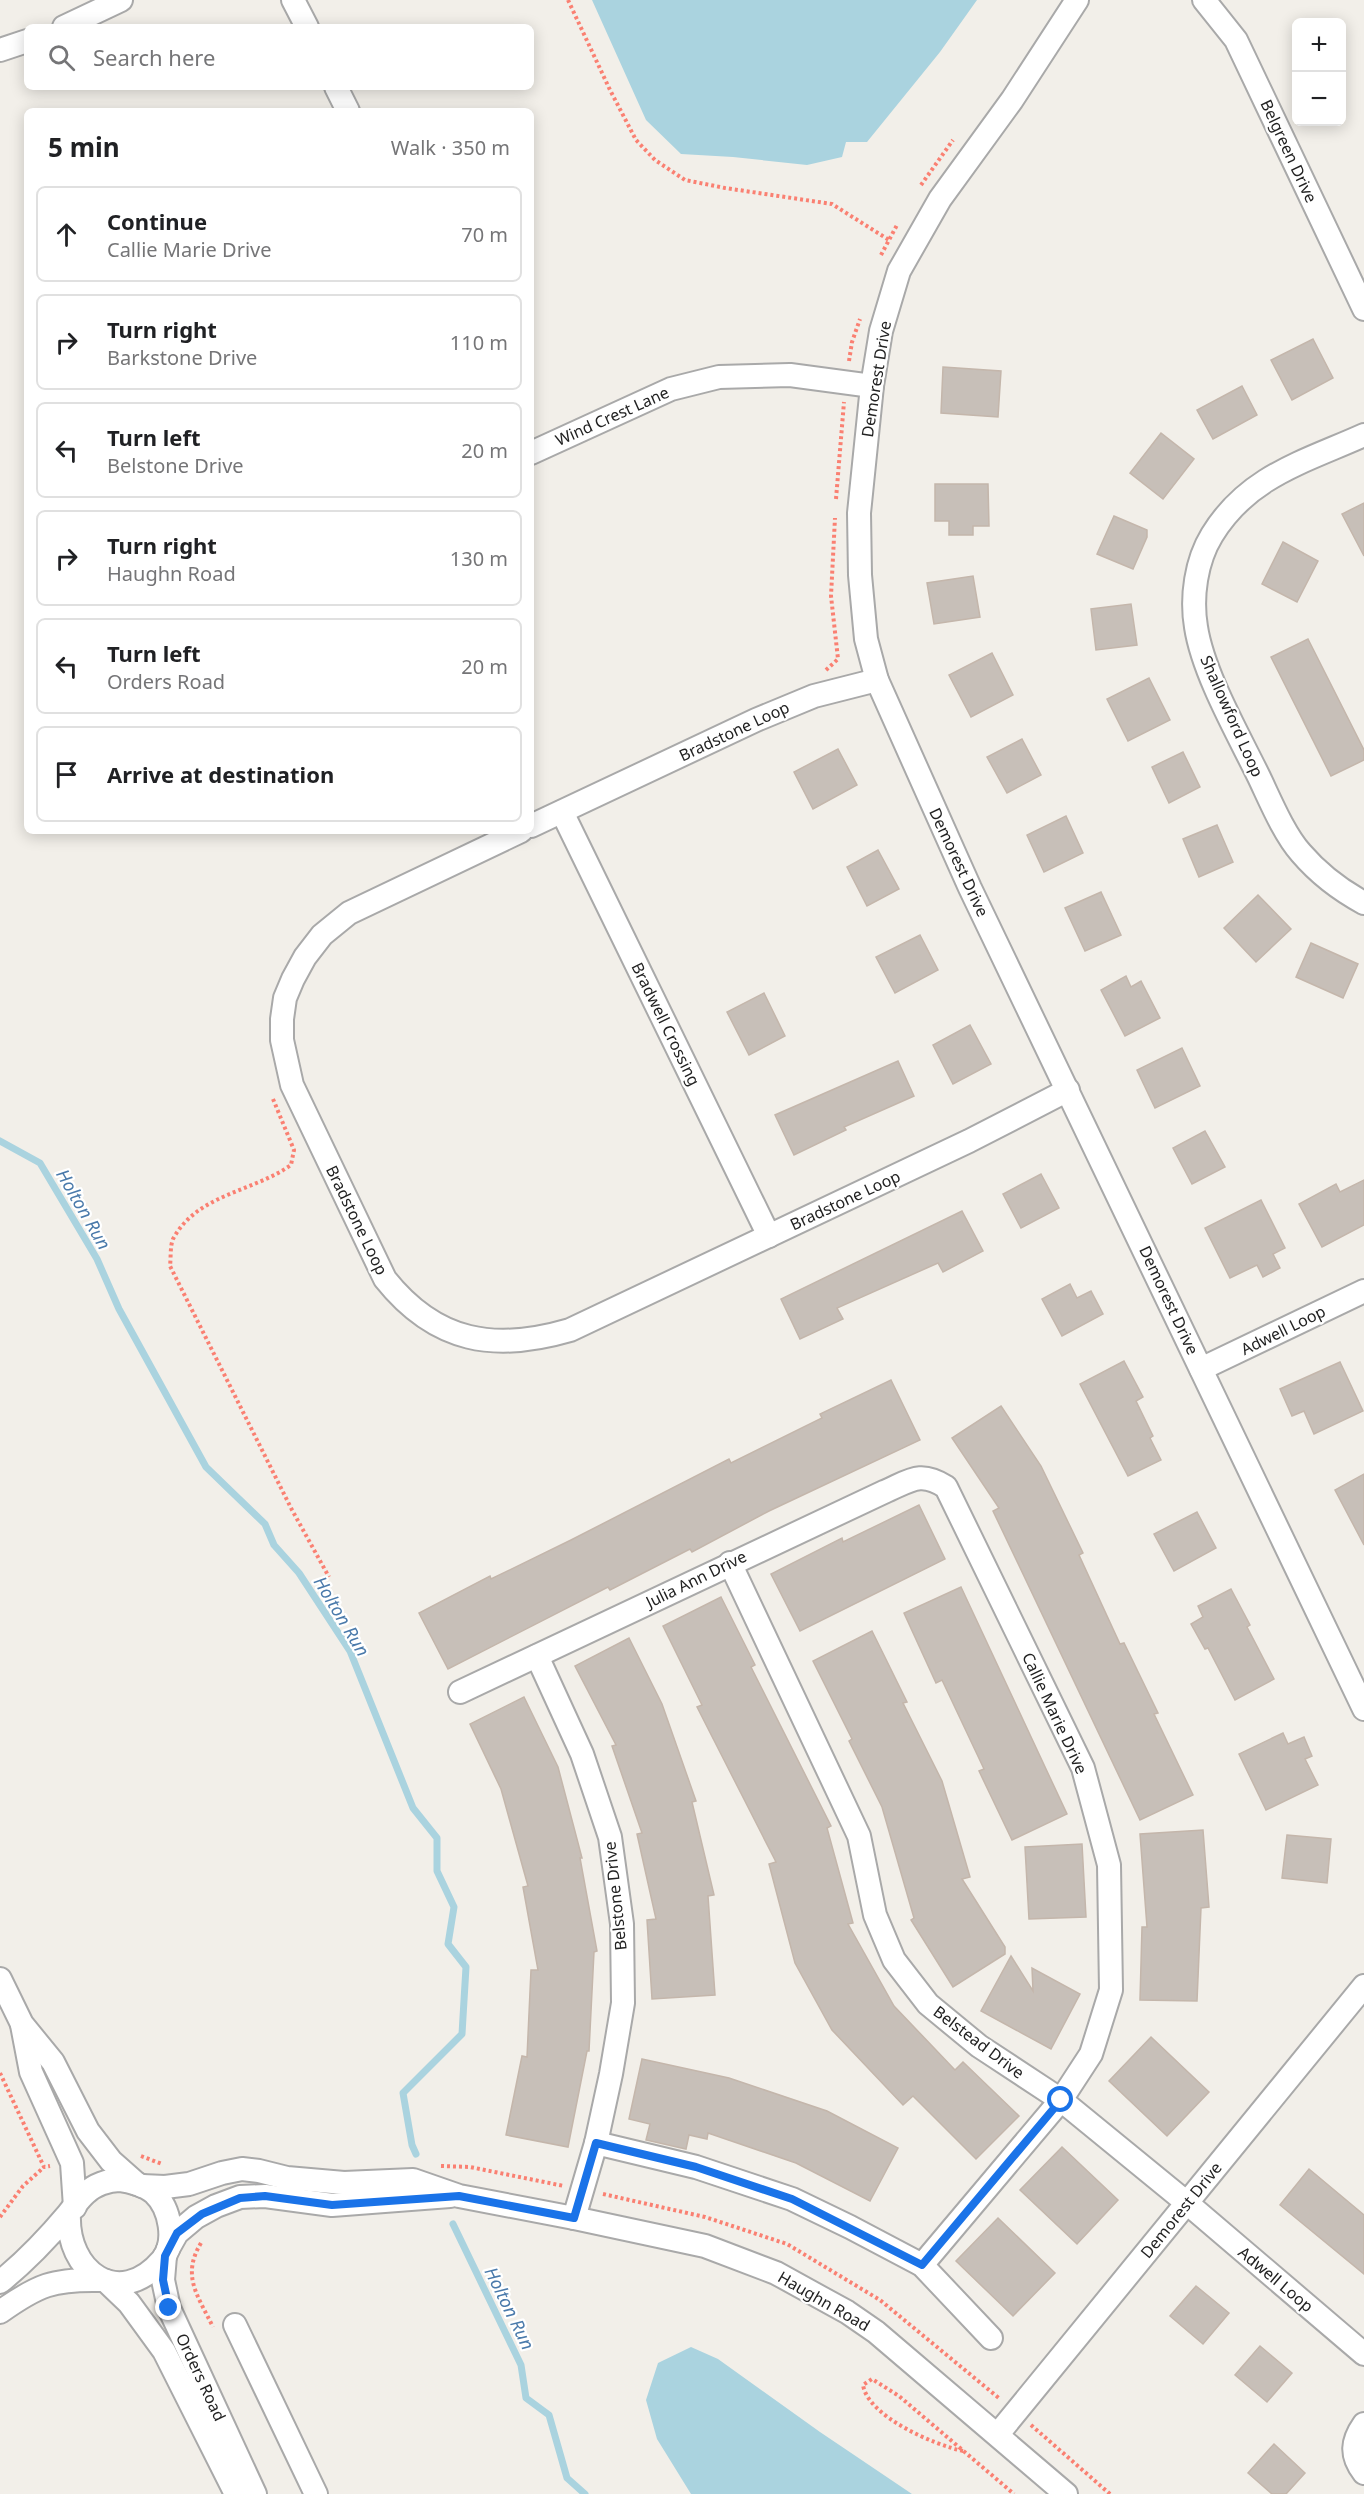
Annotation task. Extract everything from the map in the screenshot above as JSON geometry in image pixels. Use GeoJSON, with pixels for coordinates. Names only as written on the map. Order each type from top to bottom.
{"type":"FeatureCollection","features":[{"type":"Feature","properties":{"kind":"street"},"geometry":{"type":"LineString","coordinates":[[69,24],[120,0]]}},
{"type":"Feature","properties":{"kind":"street"},"geometry":{"type":"LineString","coordinates":[[293,0],[305,24]]}},
{"type":"Feature","properties":{"kind":"street","name":"Demorest Drive"},"geometry":{"type":"LineString","coordinates":[[1077,0],[1012,100],[940,199],[898,271],[881,331],[872,386],[859,513],[860,575],[866,639],[877,680],[970,888],[1364,1709]]}},
{"type":"Feature","properties":{"kind":"street","name":"Belgreen Drive"},"geometry":{"type":"LineString","coordinates":[[1204,0],[1236,40],[1364,309]]}},
{"type":"Feature","properties":{"kind":"street"},"geometry":{"type":"LineString","coordinates":[[0,50],[24,43]]}},
{"type":"Feature","properties":{"kind":"street"},"geometry":{"type":"LineString","coordinates":[[338,90],[346,108]]}},
{"type":"Feature","properties":{"kind":"street","name":"Wind Crest Lane"},"geometry":{"type":"LineString","coordinates":[[534,452],[671,389],[719,377],[790,375],[872,386]]}},
{"type":"Feature","properties":{"kind":"street","name":"Shallowford Loop"},"geometry":{"type":"LineString","coordinates":[[1364,435],[1267,478],[1247,491],[1228,510],[1210,536],[1198,565],[1194,597],[1196,627],[1210,674],[1273,806],[1299,851],[1324,877],[1364,903]]}},
{"type":"Feature","properties":{"kind":"street","name":"Bradstone Loop"},"geometry":{"type":"LineString","coordinates":[[534,825],[756,720],[814,696],[877,680]]}},
{"type":"Feature","properties":{"kind":"street","name":"Bradwell Crossing"},"geometry":{"type":"LineString","coordinates":[[562,812],[769,1236]]}},
{"type":"Feature","properties":{"kind":"street","name":"Bradstone Loop"},"geometry":{"type":"LineString","coordinates":[[515,834],[349,913],[322,935],[305,957],[285,998],[282,1019],[282,1040],[292,1085],[385,1279],[400,1298],[448,1332],[478,1340],[508,1342],[539,1339],[570,1330],[969,1141],[1068,1090]]}},
{"type":"Feature","properties":{"kind":"street","name":"Adwell Loop"},"geometry":{"type":"LineString","coordinates":[[1202,1369],[1364,1291]]}},
{"type":"Feature","properties":{"kind":"street","name":"Julia Ann Drive"},"geometry":{"type":"LineString","coordinates":[[460,1692],[730,1563],[920,1477],[935,1480]]}},
{"type":"Feature","properties":{"kind":"street","name":"Callie Marie Drive"},"geometry":{"type":"LineString","coordinates":[[922,2265],[1061,2100],[1091,2054],[1110,1990],[1109,1865],[1083,1768],[946,1486],[935,1480]]}},
{"type":"Feature","properties":{"kind":"street","name":"Belstead Drive"},"geometry":{"type":"LineString","coordinates":[[730,1563],[859,1836],[875,1915],[894,1960],[928,2004],[979,2046],[1061,2100],[1187,2204]]}},
{"type":"Feature","properties":{"kind":"street","name":"Belstone Drive"},"geometry":{"type":"LineString","coordinates":[[537,1656],[582,1754],[610,1837],[622,1924],[623,2003],[596,2143],[574,2218]]}},
{"type":"Feature","properties":{"kind":"street"},"geometry":{"type":"LineString","coordinates":[[0,1979],[22,2024],[53,2062],[88,2131],[111,2161],[140,2186]]}},
{"type":"Feature","properties":{"kind":"street","name":"Demorest Drive"},"geometry":{"type":"LineString","coordinates":[[998,2434],[1364,1986]]}},
{"type":"Feature","properties":{"kind":"street"},"geometry":{"type":"LineString","coordinates":[[22,2024],[31,2072],[72,2163],[70,2241],[77,2258],[103,2281]]}},
{"type":"Feature","properties":{"kind":"street"},"geometry":{"type":"LineString","coordinates":[[596,2143],[696,2167],[792,2199],[922,2265],[991,2338]]}},
{"type":"Feature","properties":{"kind":"street","name":"Haughn Road"},"geometry":{"type":"LineString","coordinates":[[140,2186],[165,2187],[189,2184],[242,2169],[259,2170],[287,2178],[332,2183],[413,2180],[459,2196],[705,2246],[776,2273],[808,2289],[876,2332],[1066,2494]]}},
{"type":"Feature","properties":{"kind":"street"},"geometry":{"type":"LineString","coordinates":[[0,2282],[34,2252],[86,2192],[102,2183],[119,2180],[140,2186],[153,2193],[164,2208],[170,2225],[166,2253],[154,2268],[137,2279],[121,2282],[72,2279],[52,2282],[36,2288],[0,2312]]}},
{"type":"Feature","properties":{"kind":"street","name":"Haughn Road"},"geometry":{"type":"LineString","coordinates":[[166,2253],[177,2233],[196,2217],[216,2206],[240,2198],[265,2196],[332,2205],[459,2196]]}},
{"type":"Feature","properties":{"kind":"street","name":"Adwell Loop"},"geometry":{"type":"LineString","coordinates":[[1187,2204],[1364,2354]]}},
{"type":"Feature","properties":{"kind":"street","name":"Orders Road"},"geometry":{"type":"LineString","coordinates":[[166,2253],[163,2280],[169,2308],[255,2494]]}},
{"type":"Feature","properties":{"kind":"street","name":"Orders Road"},"geometry":{"type":"LineString","coordinates":[[103,2281],[129,2302],[164,2351],[236,2494]]}},
{"type":"Feature","properties":{"kind":"street"},"geometry":{"type":"LineString","coordinates":[[235,2325],[316,2494]]}},
{"type":"Feature","properties":{"kind":"street"},"geometry":{"type":"LineString","coordinates":[[1364,2424],[1353,2444],[1354,2458],[1364,2473]]}},
{"type":"Feature","properties":{"kind":"path"},"geometry":{"type":"LineString","coordinates":[[568,0],[609,90],[636,140],[656,160],[686,180],[832,204],[889,240]]}},
{"type":"Feature","properties":{"kind":"path"},"geometry":{"type":"LineString","coordinates":[[917,192],[928,172],[956,137]]}},
{"type":"Feature","properties":{"kind":"path"},"geometry":{"type":"LineString","coordinates":[[879,262],[900,221]]}},
{"type":"Feature","properties":{"kind":"path"},"geometry":{"type":"LineString","coordinates":[[818,673],[828,669],[838,659],[831,596],[841,419],[852,342],[863,308]]}},
{"type":"Feature","properties":{"kind":"path"},"geometry":{"type":"LineString","coordinates":[[272,1094],[294,1150],[291,1165],[275,1177],[210,1202],[192,1215],[172,1240],[170,1266],[292,1510],[329,1578]]}},
{"type":"Feature","properties":{"kind":"path"},"geometry":{"type":"LineString","coordinates":[[0,2217],[23,2186],[44,2167]]}},
{"type":"Feature","properties":{"kind":"path"},"geometry":{"type":"LineString","coordinates":[[963,2451],[934,2442],[895,2422],[873,2404],[864,2391],[863,2385],[872,2379],[882,2384],[963,2451],[1012,2492],[1015,2486]]}},
{"type":"Feature","properties":{"kind":"water"},"geometry":{"type":"Polygon","coordinates":[[[592,0],[977,0],[940,52],[867,142],[846,142],[842,157],[807,165],[681,154],[646,120],[592,0]]]}},
{"type":"Feature","properties":{"kind":"water"},"geometry":{"type":"Polygon","coordinates":[[[691,2347],[718,2359],[912,2494],[691,2494],[657,2439],[646,2400],[658,2363],[691,2347]]]}},
{"type":"Feature","properties":{"kind":"building"},"geometry":{"type":"Polygon","coordinates":[[[1313,339],[1333,378],[1292,400],[1271,360],[1313,339]]]}},
{"type":"Feature","properties":{"kind":"building"},"geometry":{"type":"Polygon","coordinates":[[[943,367],[1001,371],[998,417],[941,413],[943,367]]]}},
{"type":"Feature","properties":{"kind":"building"},"geometry":{"type":"Polygon","coordinates":[[[1242,386],[1257,415],[1213,439],[1197,410],[1242,386]]]}},
{"type":"Feature","properties":{"kind":"building"},"geometry":{"type":"Polygon","coordinates":[[[1161,433],[1194,459],[1163,499],[1130,473],[1161,433]]]}},
{"type":"Feature","properties":{"kind":"building"},"geometry":{"type":"Polygon","coordinates":[[[935,484],[988,484],[989,526],[973,526],[973,535],[949,535],[949,521],[935,521],[935,484]]]}},
{"type":"Feature","properties":{"kind":"building"},"geometry":{"type":"Polygon","coordinates":[[[1364,503],[1364,556],[1342,514],[1364,503]]]}},
{"type":"Feature","properties":{"kind":"building"},"geometry":{"type":"Polygon","coordinates":[[[1114,516],[1147,530],[1147,537],[1133,569],[1097,554],[1114,516]]]}},
{"type":"Feature","properties":{"kind":"building"},"geometry":{"type":"Polygon","coordinates":[[[1283,542],[1318,561],[1297,602],[1262,584],[1283,542]]]}},
{"type":"Feature","properties":{"kind":"building"},"geometry":{"type":"Polygon","coordinates":[[[973,576],[980,617],[934,624],[927,583],[973,576]]]}},
{"type":"Feature","properties":{"kind":"building"},"geometry":{"type":"Polygon","coordinates":[[[1131,604],[1137,645],[1096,650],[1091,609],[1131,604]]]}},
{"type":"Feature","properties":{"kind":"building"},"geometry":{"type":"Polygon","coordinates":[[[1308,639],[1364,750],[1364,760],[1331,776],[1271,657],[1308,639]]]}},
{"type":"Feature","properties":{"kind":"building"},"geometry":{"type":"Polygon","coordinates":[[[992,653],[1013,695],[971,717],[949,675],[992,653]]]}},
{"type":"Feature","properties":{"kind":"building"},"geometry":{"type":"Polygon","coordinates":[[[1149,678],[1170,720],[1128,741],[1107,699],[1149,678]]]}},
{"type":"Feature","properties":{"kind":"building"},"geometry":{"type":"Polygon","coordinates":[[[1022,739],[1041,775],[1007,793],[987,757],[1022,739]]]}},
{"type":"Feature","properties":{"kind":"building"},"geometry":{"type":"Polygon","coordinates":[[[838,749],[857,785],[813,809],[794,772],[838,749]]]}},
{"type":"Feature","properties":{"kind":"building"},"geometry":{"type":"Polygon","coordinates":[[[1183,752],[1200,787],[1169,803],[1152,767],[1183,752]]]}},
{"type":"Feature","properties":{"kind":"building"},"geometry":{"type":"Polygon","coordinates":[[[1066,816],[1083,853],[1044,872],[1027,835],[1066,816]]]}},
{"type":"Feature","properties":{"kind":"building"},"geometry":{"type":"Polygon","coordinates":[[[1217,825],[1233,862],[1199,877],[1183,839],[1217,825]]]}},
{"type":"Feature","properties":{"kind":"building"},"geometry":{"type":"Polygon","coordinates":[[[878,850],[899,889],[867,906],[847,867],[878,850]]]}},
{"type":"Feature","properties":{"kind":"building"},"geometry":{"type":"Polygon","coordinates":[[[1101,892],[1121,935],[1085,951],[1065,908],[1101,892]]]}},
{"type":"Feature","properties":{"kind":"building"},"geometry":{"type":"Polygon","coordinates":[[[1258,895],[1291,929],[1256,962],[1224,928],[1258,895]]]}},
{"type":"Feature","properties":{"kind":"building"},"geometry":{"type":"Polygon","coordinates":[[[920,935],[938,970],[895,993],[876,957],[920,935]]]}},
{"type":"Feature","properties":{"kind":"building"},"geometry":{"type":"Polygon","coordinates":[[[1311,943],[1358,964],[1343,998],[1296,977],[1311,943]]]}},
{"type":"Feature","properties":{"kind":"building"},"geometry":{"type":"Polygon","coordinates":[[[1126,976],[1131,987],[1141,981],[1160,1018],[1125,1036],[1101,990],[1126,976]]]}},
{"type":"Feature","properties":{"kind":"building"},"geometry":{"type":"Polygon","coordinates":[[[764,993],[785,1036],[749,1055],[727,1012],[764,993]]]}},
{"type":"Feature","properties":{"kind":"building"},"geometry":{"type":"Polygon","coordinates":[[[970,1025],[991,1064],[953,1084],[933,1045],[970,1025]]]}},
{"type":"Feature","properties":{"kind":"building"},"geometry":{"type":"Polygon","coordinates":[[[1182,1048],[1200,1086],[1155,1108],[1137,1070],[1182,1048]]]}},
{"type":"Feature","properties":{"kind":"building"},"geometry":{"type":"Polygon","coordinates":[[[898,1061],[914,1096],[844,1127],[846,1130],[794,1155],[775,1115],[898,1061]]]}},
{"type":"Feature","properties":{"kind":"building"},"geometry":{"type":"Polygon","coordinates":[[[1205,1131],[1225,1167],[1192,1184],[1173,1148],[1205,1131]]]}},
{"type":"Feature","properties":{"kind":"building"},"geometry":{"type":"Polygon","coordinates":[[[1041,1174],[1059,1208],[1021,1228],[1003,1194],[1041,1174]]]}},
{"type":"Feature","properties":{"kind":"building"},"geometry":{"type":"Polygon","coordinates":[[[1364,1180],[1364,1225],[1322,1247],[1299,1204],[1336,1184],[1340,1192],[1364,1180]]]}},
{"type":"Feature","properties":{"kind":"building"},"geometry":{"type":"Polygon","coordinates":[[[1261,1200],[1285,1248],[1273,1254],[1280,1268],[1263,1277],[1257,1265],[1230,1278],[1205,1228],[1261,1200]]]}},
{"type":"Feature","properties":{"kind":"building"},"geometry":{"type":"Polygon","coordinates":[[[962,1211],[983,1251],[943,1272],[938,1263],[837,1308],[843,1319],[800,1339],[781,1299],[962,1211]]]}},
{"type":"Feature","properties":{"kind":"building"},"geometry":{"type":"Polygon","coordinates":[[[1070,1284],[1077,1298],[1091,1291],[1103,1314],[1062,1336],[1042,1299],[1070,1284]]]}},
{"type":"Feature","properties":{"kind":"building"},"geometry":{"type":"Polygon","coordinates":[[[1124,1361],[1143,1397],[1136,1401],[1153,1436],[1150,1438],[1161,1460],[1128,1476],[1080,1384],[1124,1361]]]}},
{"type":"Feature","properties":{"kind":"building"},"geometry":{"type":"Polygon","coordinates":[[[1340,1362],[1363,1411],[1314,1434],[1304,1411],[1292,1416],[1280,1389],[1340,1362]]]}},
{"type":"Feature","properties":{"kind":"building"},"geometry":{"type":"Polygon","coordinates":[[[891,1380],[920,1440],[769,1511],[692,1552],[690,1549],[610,1590],[608,1587],[448,1669],[419,1613],[490,1576],[491,1579],[571,1540],[729,1459],[731,1463],[822,1418],[820,1414],[891,1380]]]}},
{"type":"Feature","properties":{"kind":"building"},"geometry":{"type":"Polygon","coordinates":[[[1001,1406],[1041,1466],[1083,1553],[1079,1555],[1120,1644],[1124,1643],[1158,1713],[1154,1714],[1193,1795],[1140,1820],[993,1511],[999,1508],[952,1438],[1001,1406]]]}},
{"type":"Feature","properties":{"kind":"building"},"geometry":{"type":"Polygon","coordinates":[[[1364,1474],[1364,1545],[1335,1490],[1364,1474]]]}},
{"type":"Feature","properties":{"kind":"building"},"geometry":{"type":"Polygon","coordinates":[[[919,1505],[945,1559],[800,1631],[771,1574],[842,1538],[843,1542],[919,1505]]]}},
{"type":"Feature","properties":{"kind":"building"},"geometry":{"type":"Polygon","coordinates":[[[1197,1512],[1216,1548],[1174,1571],[1154,1534],[1197,1512]]]}},
{"type":"Feature","properties":{"kind":"building"},"geometry":{"type":"Polygon","coordinates":[[[961,1587],[1067,1814],[1012,1840],[979,1771],[984,1769],[942,1680],[936,1683],[904,1613],[961,1587]]]}},
{"type":"Feature","properties":{"kind":"building"},"geometry":{"type":"Polygon","coordinates":[[[1231,1589],[1250,1625],[1247,1627],[1274,1679],[1235,1700],[1208,1648],[1205,1649],[1191,1624],[1203,1617],[1198,1606],[1231,1589]]]}},
{"type":"Feature","properties":{"kind":"building"},"geometry":{"type":"Polygon","coordinates":[[[721,1597],[755,1665],[751,1667],[831,1826],[827,1828],[853,1923],[848,1924],[894,2006],[955,2070],[963,2062],[1019,2116],[976,2159],[913,2096],[903,2105],[832,2030],[795,1963],[769,1864],[776,1862],[697,1707],[702,1705],[663,1626],[721,1597]]]}},
{"type":"Feature","properties":{"kind":"building"},"geometry":{"type":"Polygon","coordinates":[[[872,1631],[907,1702],[903,1703],[942,1781],[970,1877],[962,1879],[1005,1947],[1005,1954],[953,1987],[911,1920],[914,1918],[882,1807],[849,1741],[852,1739],[813,1661],[872,1631]]]}},
{"type":"Feature","properties":{"kind":"building"},"geometry":{"type":"Polygon","coordinates":[[[629,1638],[662,1704],[696,1801],[692,1802],[714,1895],[708,1896],[715,1995],[652,1999],[647,1920],[656,1919],[637,1834],[642,1833],[612,1746],[616,1745],[575,1666],[629,1638]]]}},
{"type":"Feature","properties":{"kind":"building"},"geometry":{"type":"Polygon","coordinates":[[[524,1697],[558,1767],[582,1858],[580,1858],[597,1951],[594,1952],[589,2051],[587,2051],[568,2147],[506,2135],[522,2056],[527,2057],[531,1970],[538,1970],[523,1887],[528,1886],[501,1789],[470,1724],[524,1697]]]}},
{"type":"Feature","properties":{"kind":"building"},"geometry":{"type":"Polygon","coordinates":[[[1283,1733],[1288,1744],[1304,1737],[1312,1756],[1305,1759],[1318,1785],[1266,1810],[1239,1754],[1283,1733]]]}},
{"type":"Feature","properties":{"kind":"building"},"geometry":{"type":"Polygon","coordinates":[[[1203,1830],[1209,1907],[1201,1908],[1197,2001],[1140,2000],[1142,1927],[1147,1927],[1140,1834],[1203,1830]]]}},
{"type":"Feature","properties":{"kind":"building"},"geometry":{"type":"Polygon","coordinates":[[[1287,1835],[1331,1839],[1327,1883],[1282,1878],[1287,1835]]]}},
{"type":"Feature","properties":{"kind":"building"},"geometry":{"type":"Polygon","coordinates":[[[1082,1844],[1086,1917],[1029,1919],[1025,1847],[1082,1844]]]}},
{"type":"Feature","properties":{"kind":"building"},"geometry":{"type":"Polygon","coordinates":[[[1011,1956],[1033,1991],[1032,1968],[1080,1994],[1051,2049],[981,2011],[1011,1956]]]}},
{"type":"Feature","properties":{"kind":"building"},"geometry":{"type":"Polygon","coordinates":[[[1151,2037],[1209,2092],[1167,2136],[1109,2081],[1151,2037]]]}},
{"type":"Feature","properties":{"kind":"building"},"geometry":{"type":"Polygon","coordinates":[[[642,2059],[729,2078],[827,2111],[898,2148],[870,2201],[796,2163],[708,2133],[707,2139],[689,2135],[686,2149],[646,2140],[650,2124],[629,2119],[642,2059]]]}},
{"type":"Feature","properties":{"kind":"building"},"geometry":{"type":"Polygon","coordinates":[[[1062,2147],[1118,2200],[1077,2244],[1020,2190],[1062,2147]]]}},
{"type":"Feature","properties":{"kind":"building"},"geometry":{"type":"Polygon","coordinates":[[[1309,2169],[1364,2215],[1364,2274],[1280,2205],[1309,2169]]]}},
{"type":"Feature","properties":{"kind":"building"},"geometry":{"type":"Polygon","coordinates":[[[998,2218],[1055,2273],[1013,2316],[956,2261],[998,2218]]]}},
{"type":"Feature","properties":{"kind":"building"},"geometry":{"type":"Polygon","coordinates":[[[1196,2286],[1229,2313],[1203,2344],[1170,2316],[1196,2286]]]}},
{"type":"Feature","properties":{"kind":"building"},"geometry":{"type":"Polygon","coordinates":[[[1260,2346],[1292,2373],[1267,2402],[1235,2375],[1260,2346]]]}},
{"type":"Feature","properties":{"kind":"building"},"geometry":{"type":"Polygon","coordinates":[[[1274,2444],[1305,2473],[1286,2494],[1272,2494],[1248,2473],[1274,2444]]]}},
{"type":"Feature","properties":{"kind":"waterway","name":"Holton Run"},"geometry":{"type":"LineString","coordinates":[[0,1141],[40,1163],[97,1259],[119,1309],[206,1467],[265,1524],[274,1545],[299,1573],[350,1651],[413,1808],[437,1838],[437,1871],[454,1907],[448,1944],[466,1967],[462,2034],[403,2093],[412,2145],[416,2154]]}},
{"type":"Feature","properties":{"kind":"waterway","name":"Holton Run"},"geometry":{"type":"LineString","coordinates":[[453,2224],[521,2365],[526,2398],[549,2415],[567,2478],[585,2494]]}},
{"type":"Feature","properties":{"kind":"route"},"geometry":{"type":"LineString","coordinates":[[169,2308],[163,2280],[167,2251],[177,2233],[196,2217],[216,2206],[240,2198],[265,2196],[332,2205],[459,2196],[574,2218],[596,2143],[696,2167],[792,2199],[922,2265],[1061,2100]]}}]}
